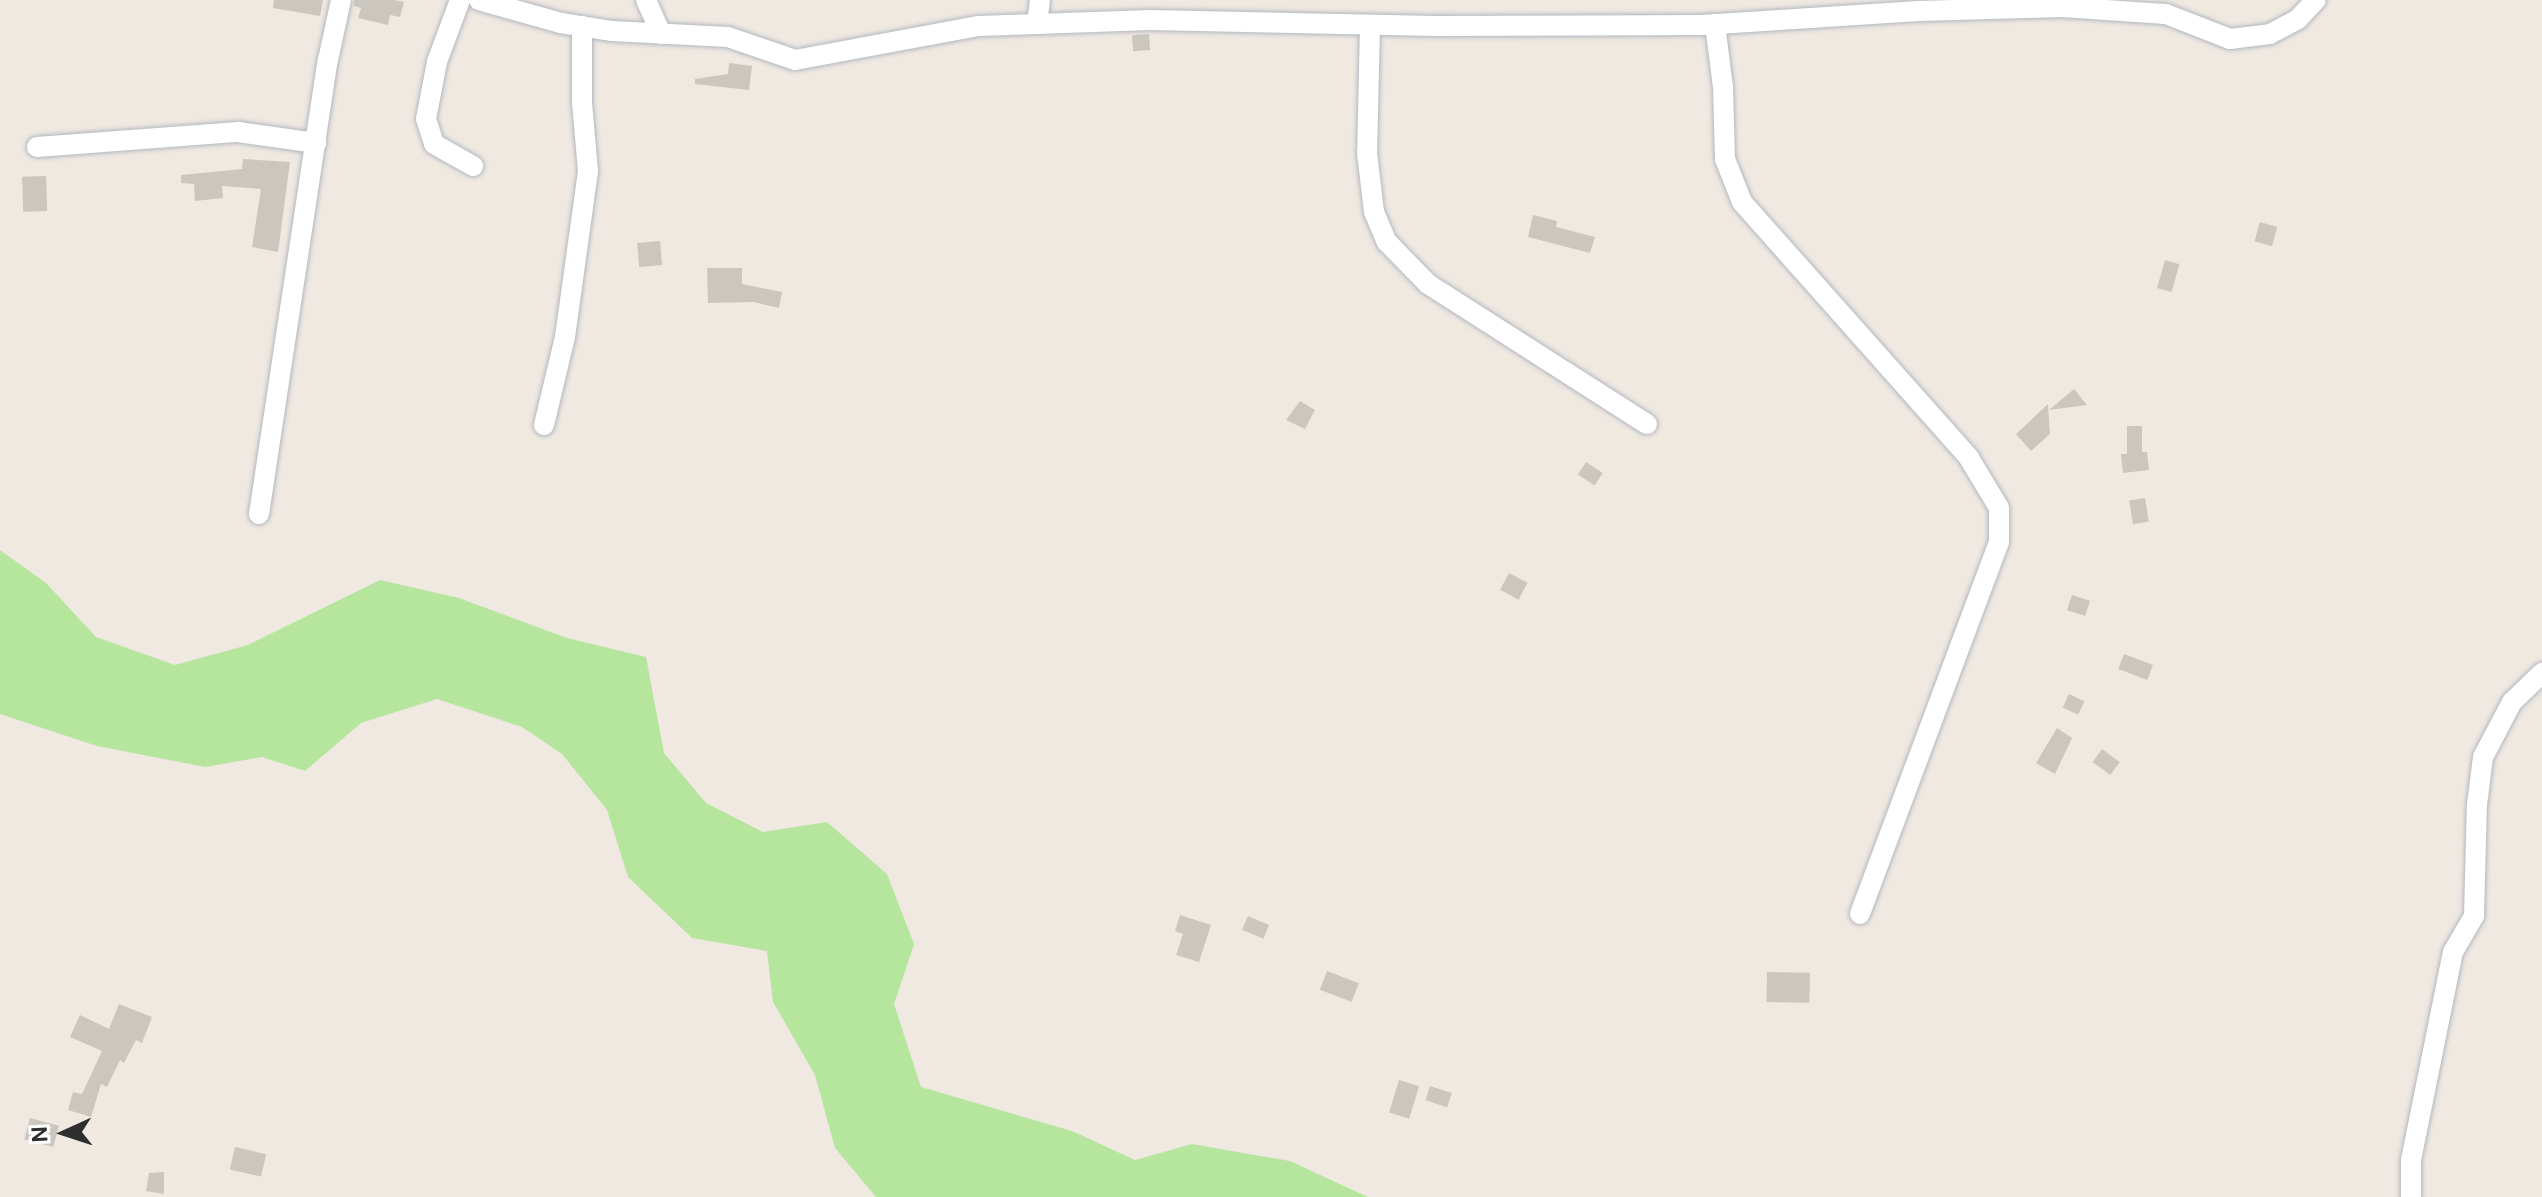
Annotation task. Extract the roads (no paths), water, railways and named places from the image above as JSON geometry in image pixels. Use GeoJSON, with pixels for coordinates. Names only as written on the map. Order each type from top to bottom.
{"type":"FeatureCollection","features":[{"type":"Feature","properties":{"kind":"street"},"geometry":{"type":"LineString","coordinates":[[259,514],[341,0]]}},
{"type":"Feature","properties":{"kind":"street"},"geometry":{"type":"LineString","coordinates":[[460,0],[437,62],[426,119],[434,144],[473,166]]}},
{"type":"Feature","properties":{"kind":"street"},"geometry":{"type":"LineString","coordinates":[[479,0],[582,26],[728,37],[795,60],[979,26],[1150,20],[1370,25],[1715,24],[1919,11],[2062,7],[2166,14],[2230,39],[2270,34],[2298,19],[2316,0]]}},
{"type":"Feature","properties":{"kind":"street"},"geometry":{"type":"LineString","coordinates":[[646,0],[661,34]]}},
{"type":"Feature","properties":{"kind":"street"},"geometry":{"type":"LineString","coordinates":[[1037,24],[1040,0]]}},
{"type":"Feature","properties":{"kind":"street"},"geometry":{"type":"LineString","coordinates":[[1715,24],[1723,87],[1725,159],[1742,202],[1969,458],[1999,508],[1999,542],[1860,914]]}},
{"type":"Feature","properties":{"kind":"street"},"geometry":{"type":"LineString","coordinates":[[1370,25],[1367,153],[1374,212],[1387,242],[1428,284],[1647,424]]}},
{"type":"Feature","properties":{"kind":"street"},"geometry":{"type":"LineString","coordinates":[[544,425],[565,337],[588,171],[582,102],[582,26]]}},
{"type":"Feature","properties":{"kind":"street"},"geometry":{"type":"LineString","coordinates":[[37,147],[238,132],[316,143]]}},
{"type":"Feature","properties":{"kind":"street"},"geometry":{"type":"LineString","coordinates":[[2411,1197],[2411,1160],[2453,952],[2474,916],[2477,805],[2483,757],[2512,702],[2542,673]]}}]}
